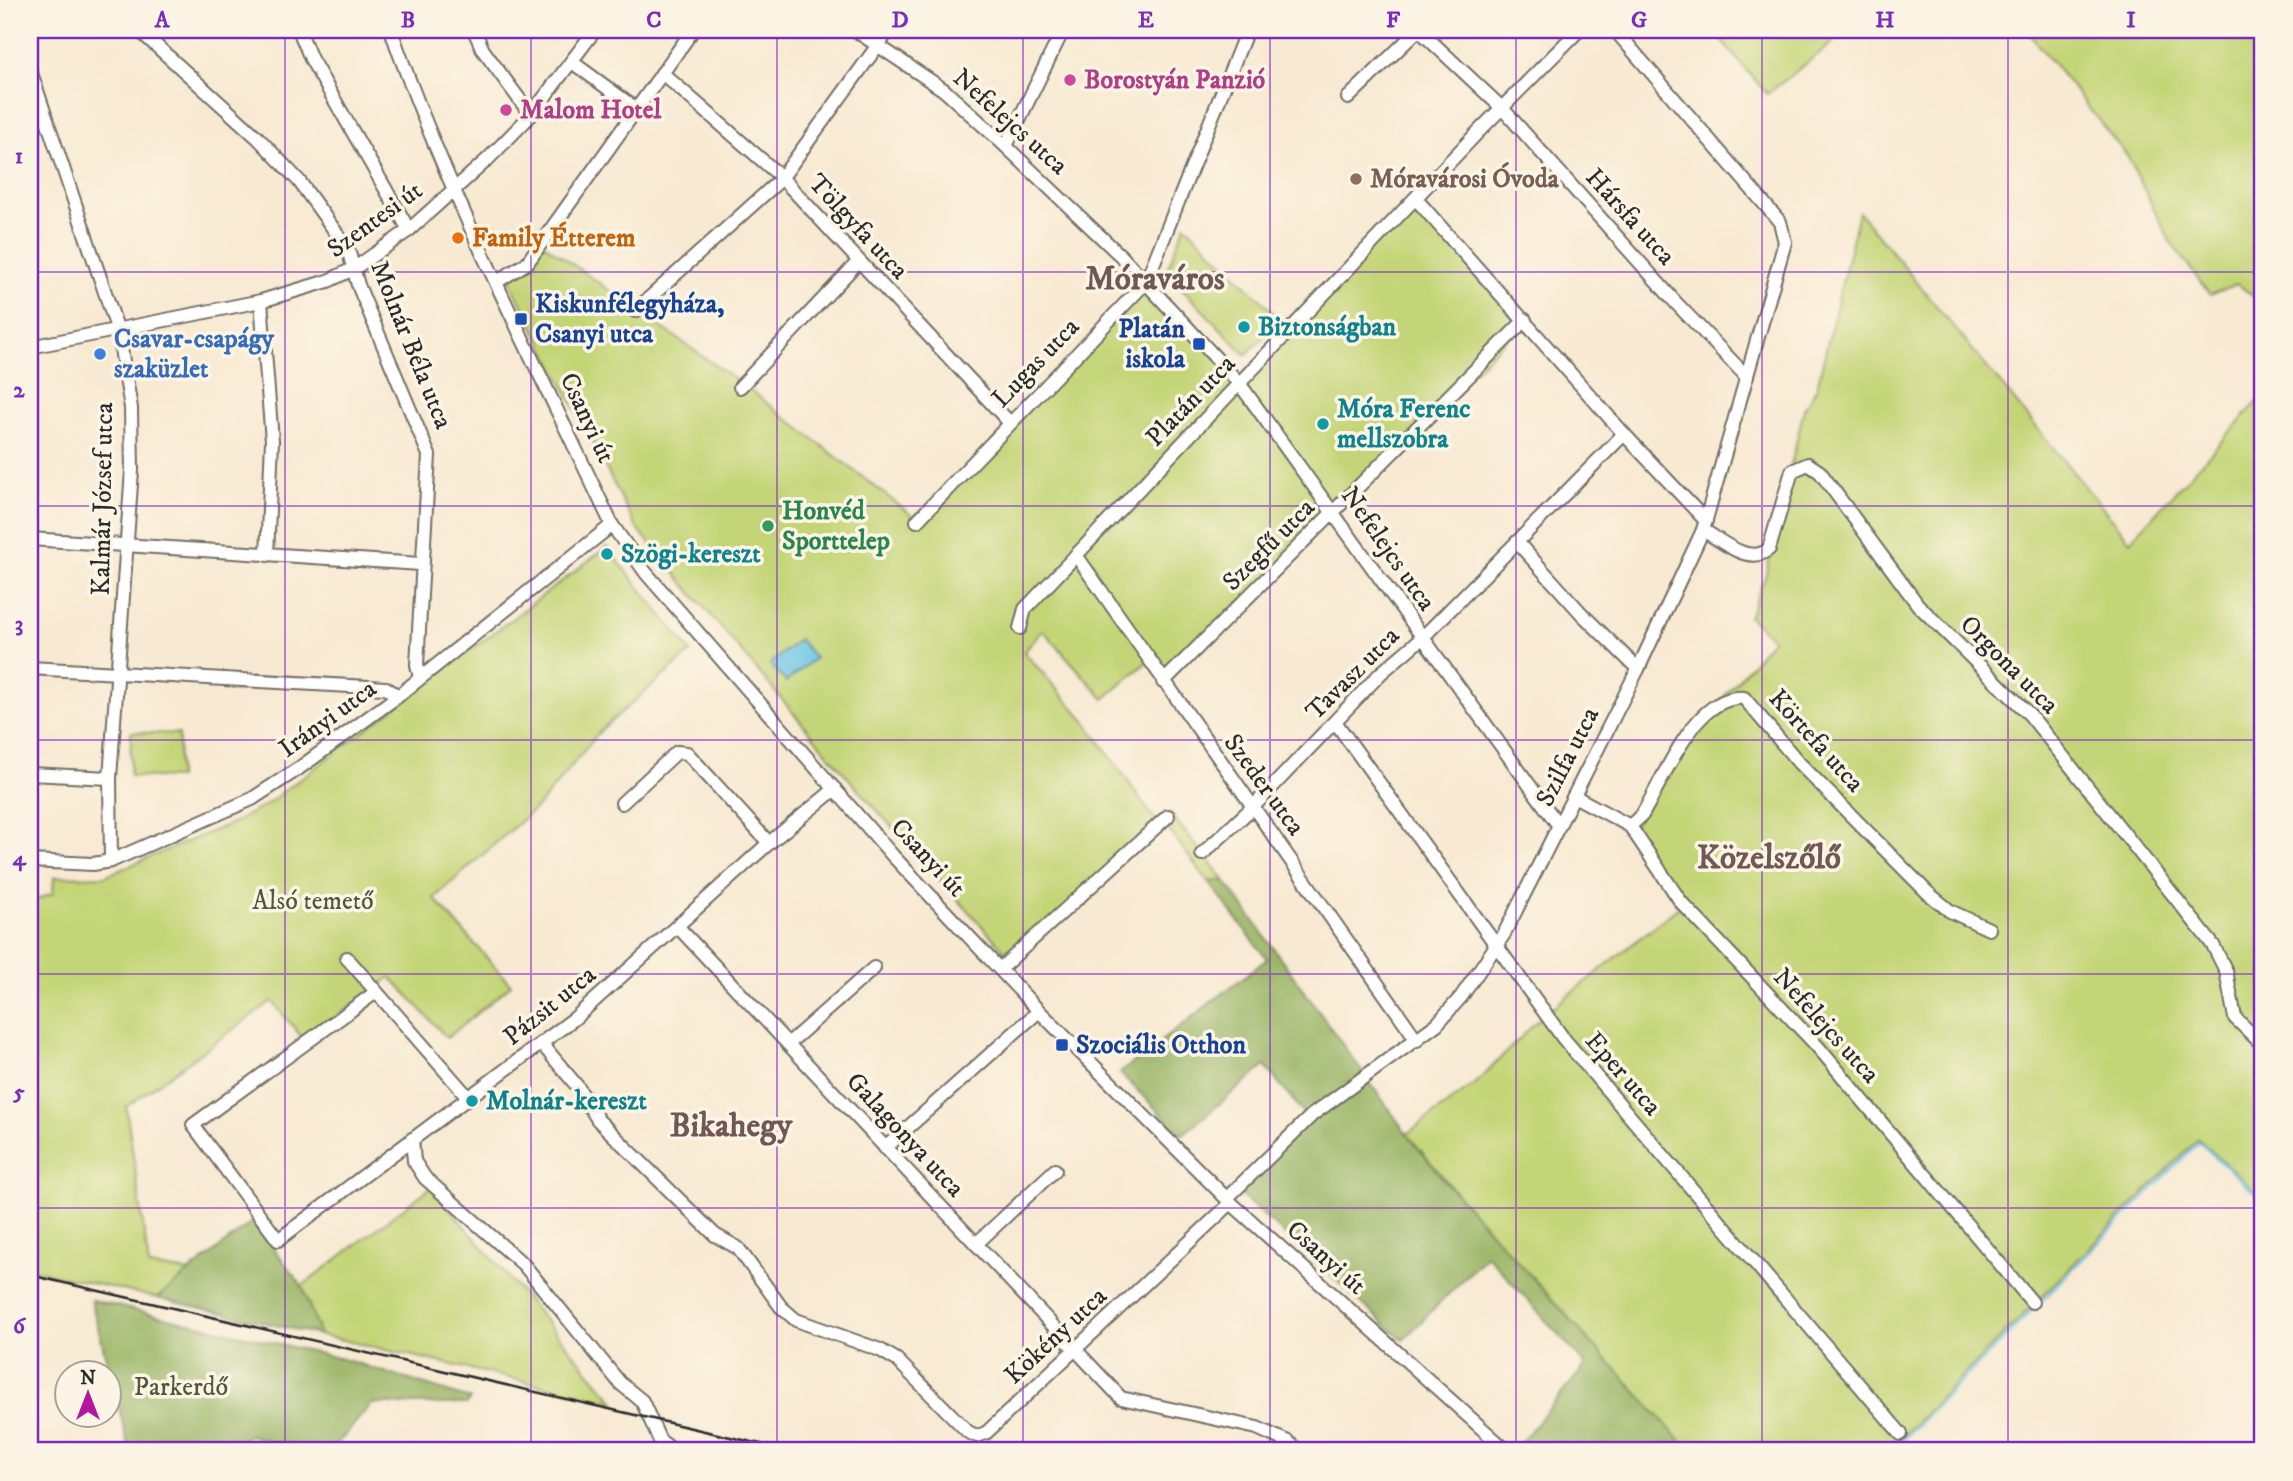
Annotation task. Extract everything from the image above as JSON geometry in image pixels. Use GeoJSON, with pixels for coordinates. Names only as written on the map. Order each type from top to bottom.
{"type":"FeatureCollection","features":[{"type":"Feature","properties":{"kind":"street","name":"Molnár Béla utca"},"geometry":{"type":"LineString","coordinates":[[139,30],[258,138],[299,181],[348,249],[358,285],[425,439],[429,455],[417,665],[421,678]]}},
{"type":"Feature","properties":{"kind":"street"},"geometry":{"type":"LineString","coordinates":[[299,30],[311,59],[409,230]]}},
{"type":"Feature","properties":{"kind":"street","name":"Csanyi út"},"geometry":{"type":"LineString","coordinates":[[391,30],[416,101],[454,190],[612,525],[646,573],[835,789],[1039,1011],[1229,1201],[1507,1451]]}},
{"type":"Feature","properties":{"kind":"street"},"geometry":{"type":"LineString","coordinates":[[474,30],[483,50],[531,114]]}},
{"type":"Feature","properties":{"kind":"street","name":"Szentesi út"},"geometry":{"type":"LineString","coordinates":[[30,347],[261,301],[328,281],[355,268],[409,230],[531,114],[595,30]]}},
{"type":"Feature","properties":{"kind":"street"},"geometry":{"type":"LineString","coordinates":[[498,281],[521,270],[532,257],[693,30]]}},
{"type":"Feature","properties":{"kind":"street","name":"Nefelejcs utca"},"geometry":{"type":"LineString","coordinates":[[855,30],[944,90],[1006,146],[1146,282],[1239,383],[1559,826]]}},
{"type":"Feature","properties":{"kind":"street"},"geometry":{"type":"LineString","coordinates":[[635,311],[781,178],[889,30]]}},
{"type":"Feature","properties":{"kind":"street"},"geometry":{"type":"LineString","coordinates":[[1006,146],[1063,30]]}},
{"type":"Feature","properties":{"kind":"street","name":"Lugas utca"},"geometry":{"type":"LineString","coordinates":[[917,521],[1146,282],[1247,30]]}},
{"type":"Feature","properties":{"kind":"street"},"geometry":{"type":"LineString","coordinates":[[1348,98],[1419,30]]}},
{"type":"Feature","properties":{"kind":"street","name":"Hársfa utca"},"geometry":{"type":"LineString","coordinates":[[1419,30],[1502,107],[1677,304],[1747,377]]}},
{"type":"Feature","properties":{"kind":"street","name":"Platán utca"},"geometry":{"type":"LineString","coordinates":[[1020,628],[1025,609],[1502,107],[1579,30]]}},
{"type":"Feature","properties":{"kind":"street","name":"Szilfa utca"},"geometry":{"type":"LineString","coordinates":[[1229,1201],[1312,1115],[1417,1040],[1461,997],[1496,948],[1638,668],[1705,525],[1785,242],[1785,232],[1780,222],[1615,30]]}},
{"type":"Feature","properties":{"kind":"street"},"geometry":{"type":"LineString","coordinates":[[572,62],[636,109]]}},
{"type":"Feature","properties":{"kind":"street","name":"Kalmár József utca"},"geometry":{"type":"LineString","coordinates":[[30,70],[118,331],[131,408],[132,470],[110,778],[111,861]]}},
{"type":"Feature","properties":{"kind":"street","name":"Tölgyfa utca"},"geometry":{"type":"LineString","coordinates":[[662,73],[781,178],[1010,424]]}},
{"type":"Feature","properties":{"kind":"street","name":"Orgona utca"},"geometry":{"type":"LineString","coordinates":[[1416,198],[1705,525],[1748,556],[1764,553],[1769,549],[1792,471],[1808,464],[1820,472],[1918,605],[2031,715],[2213,946],[2226,971],[2235,1018],[2263,1045]]}},
{"type":"Feature","properties":{"kind":"street"},"geometry":{"type":"LineString","coordinates":[[740,387],[858,262]]}},
{"type":"Feature","properties":{"kind":"street"},"geometry":{"type":"LineString","coordinates":[[261,301],[272,441],[267,555]]}},
{"type":"Feature","properties":{"kind":"street","name":"Szegfű utca"},"geometry":{"type":"LineString","coordinates":[[1163,682],[1525,320]]}},
{"type":"Feature","properties":{"kind":"street","name":"Tavasz utca"},"geometry":{"type":"LineString","coordinates":[[1202,854],[1252,808],[1381,673],[1423,637],[1624,434]]}},
{"type":"Feature","properties":{"kind":"street","name":"Irányi utca"},"geometry":{"type":"LineString","coordinates":[[30,861],[93,864],[111,861],[252,799],[398,696],[612,525]]}},
{"type":"Feature","properties":{"kind":"street"},"geometry":{"type":"LineString","coordinates":[[30,539],[421,564]]}},
{"type":"Feature","properties":{"kind":"street"},"geometry":{"type":"LineString","coordinates":[[1517,542],[1582,614],[1638,668]]}},
{"type":"Feature","properties":{"kind":"street","name":"Szeder utca"},"geometry":{"type":"LineString","coordinates":[[1076,555],[1417,1040]]}},
{"type":"Feature","properties":{"kind":"street"},"geometry":{"type":"LineString","coordinates":[[30,668],[386,688],[398,696]]}},
{"type":"Feature","properties":{"kind":"street","name":"Körtefa utca"},"geometry":{"type":"LineString","coordinates":[[1630,826],[1642,815],[1693,727],[1724,701],[1744,698],[1799,763],[1928,894],[1950,911],[1989,929]]}},
{"type":"Feature","properties":{"kind":"street","name":"Eper utca"},"geometry":{"type":"LineString","coordinates":[[1336,723],[1563,1038],[1901,1434]]}},
{"type":"Feature","properties":{"kind":"street"},"geometry":{"type":"LineString","coordinates":[[622,803],[677,752],[687,752],[769,844]]}},
{"type":"Feature","properties":{"kind":"street"},"geometry":{"type":"LineString","coordinates":[[30,774],[110,778]]}},
{"type":"Feature","properties":{"kind":"street","name":"Pázsit utca"},"geometry":{"type":"LineString","coordinates":[[376,992],[193,1125],[278,1240],[542,1044],[835,789]]}},
{"type":"Feature","properties":{"kind":"street","name":"Nefelejcs utca"},"geometry":{"type":"LineString","coordinates":[[1574,796],[1630,826],[1681,902],[1818,1047],[2032,1302]]}},
{"type":"Feature","properties":{"kind":"street"},"geometry":{"type":"LineString","coordinates":[[1000,969],[1168,816]]}},
{"type":"Feature","properties":{"kind":"street","name":"Galagonya utca"},"geometry":{"type":"LineString","coordinates":[[678,927],[1099,1375],[1128,1401],[1257,1428],[1288,1442],[1299,1451]]}},
{"type":"Feature","properties":{"kind":"street"},"geometry":{"type":"LineString","coordinates":[[346,958],[468,1097]]}},
{"type":"Feature","properties":{"kind":"street"},"geometry":{"type":"LineString","coordinates":[[788,1044],[874,968]]}},
{"type":"Feature","properties":{"kind":"street"},"geometry":{"type":"LineString","coordinates":[[885,1148],[1039,1011]]}},
{"type":"Feature","properties":{"kind":"street","name":"Kökény utca"},"geometry":{"type":"LineString","coordinates":[[542,1044],[577,1086],[598,1120],[715,1235],[738,1248],[781,1307],[796,1320],[880,1350],[912,1373],[968,1432],[981,1436],[1229,1201]]}},
{"type":"Feature","properties":{"kind":"street"},"geometry":{"type":"LineString","coordinates":[[412,1139],[414,1161],[425,1178],[524,1265],[620,1383],[642,1401],[660,1441],[675,1451]]}},
{"type":"Feature","properties":{"kind":"street"},"geometry":{"type":"LineString","coordinates":[[976,1244],[1055,1170]]}},
{"type":"Feature","properties":{"kind":"green space"},"geometry":{"type":"Polygon","coordinates":[[[1712,30],[1849,30],[1767,94],[1712,30]]]}},
{"type":"Feature","properties":{"kind":"green space"},"geometry":{"type":"Polygon","coordinates":[[[2026,30],[2263,30],[2263,303],[2237,284],[2210,295],[2170,241],[2128,157],[2026,30]]]}},
{"type":"Feature","properties":{"kind":"green space"},"geometry":{"type":"Polygon","coordinates":[[[1416,199],[1525,320],[1163,682],[1148,661],[1104,699],[1043,630],[1024,652],[1086,722],[1158,824],[1011,958],[856,787],[636,527],[506,274],[519,268],[540,241],[750,390],[918,520],[1146,282],[1240,382],[1416,199]]]}},
{"type":"Feature","properties":{"kind":"green space"},"geometry":{"type":"Polygon","coordinates":[[[1859,212],[2130,541],[2263,396],[2263,1199],[2198,1139],[1888,1451],[1690,1451],[1484,1226],[1407,1134],[1477,1082],[1540,1018],[1680,906],[1630,832],[1683,745],[1773,639],[1749,617],[1766,574],[1804,409],[1817,387],[1859,212]]]}},
{"type":"Feature","properties":{"kind":"green space"},"geometry":{"type":"Polygon","coordinates":[[[1185,225],[1280,319],[1246,355],[1166,272],[1185,225]]]}},
{"type":"Feature","properties":{"kind":"green space","name":"Alsó temető"},"geometry":{"type":"Polygon","coordinates":[[[607,547],[691,652],[601,730],[541,803],[434,898],[511,985],[447,1038],[391,977],[304,1040],[272,1001],[126,1107],[149,1266],[190,1272],[157,1298],[30,1269],[30,902],[53,893],[54,877],[105,876],[237,821],[267,804],[607,547]]]}},
{"type":"Feature","properties":{"kind":"green space"},"geometry":{"type":"Polygon","coordinates":[[[131,732],[179,734],[178,778],[130,776],[131,732]]]}},
{"type":"Feature","properties":{"kind":"green space"},"geometry":{"type":"Polygon","coordinates":[[[1170,813],[1225,881],[1208,881],[1163,823],[1170,813]]]}},
{"type":"Feature","properties":{"kind":"green space"},"geometry":{"type":"Polygon","coordinates":[[[1208,881],[1225,881],[1407,1134],[1450,1187],[1690,1451],[1530,1451],[1520,1443],[1586,1365],[1487,1255],[1403,1340],[1234,1189],[1307,1117],[1265,1066],[1182,1135],[1120,1073],[1267,959],[1208,881]]]}},
{"type":"Feature","properties":{"kind":"green space"},"geometry":{"type":"Polygon","coordinates":[[[431,1187],[615,1402],[320,1335],[302,1286],[431,1187]]]}},
{"type":"Feature","properties":{"kind":"green space"},"geometry":{"type":"Polygon","coordinates":[[[253,1221],[302,1286],[320,1335],[157,1298],[253,1221]]]}},
{"type":"Feature","properties":{"kind":"green space","name":"Parkerdő"},"geometry":{"type":"Polygon","coordinates":[[[91,1300],[343,1359],[470,1399],[467,1404],[372,1404],[335,1445],[315,1452],[292,1449],[250,1435],[232,1445],[230,1451],[130,1451],[122,1420],[122,1358],[106,1358],[91,1300]]]}},
{"type":"Feature","properties":{"kind":"water"},"geometry":{"type":"Polygon","coordinates":[[[799,639],[815,658],[786,682],[770,664],[799,639]]]}},
{"type":"Feature","properties":{"kind":"waterway"},"geometry":{"type":"LineString","coordinates":[[1834,36],[1841,30]]}},
{"type":"Feature","properties":{"kind":"waterway"},"geometry":{"type":"LineString","coordinates":[[1892,1451],[2199,1142],[2263,1201]]}},
{"type":"Feature","properties":{"kind":"railway"},"geometry":{"type":"LineString","coordinates":[[30,1275],[791,1451]]}},
{"type":"Feature","properties":{"kind":"place","name":"Borostyán Panzió"},"geometry":{"type":"Point","coordinates":[1070,80]}},
{"type":"Feature","properties":{"kind":"place","name":"Malom Hotel"},"geometry":{"type":"Point","coordinates":[506,110]}},
{"type":"Feature","properties":{"kind":"place","name":"Móravárosi Óvoda"},"geometry":{"type":"Point","coordinates":[1356,179]}},
{"type":"Feature","properties":{"kind":"place","name":"Family Étterem"},"geometry":{"type":"Point","coordinates":[458,238]}},
{"type":"Feature","properties":{"kind":"place","name":"Kiskunfélegyháza, Csanyi utca"},"geometry":{"type":"Point","coordinates":[521,319]}},
{"type":"Feature","properties":{"kind":"place","name":"Biztonságban"},"geometry":{"type":"Point","coordinates":[1244,327]}},
{"type":"Feature","properties":{"kind":"place","name":"Platán iskola"},"geometry":{"type":"Point","coordinates":[1199,344]}},
{"type":"Feature","properties":{"kind":"place","name":"Csavar-csapágy szaküzlet"},"geometry":{"type":"Point","coordinates":[100,354]}},
{"type":"Feature","properties":{"kind":"place","name":"Móra Ferenc mellszobra"},"geometry":{"type":"Point","coordinates":[1323,424]}},
{"type":"Feature","properties":{"kind":"place","name":"Honvéd Sporttelep"},"geometry":{"type":"Point","coordinates":[768,526]}},
{"type":"Feature","properties":{"kind":"place","name":"Szögi-kereszt"},"geometry":{"type":"Point","coordinates":[607,554]}},
{"type":"Feature","properties":{"kind":"place","name":"Szociális Otthon"},"geometry":{"type":"Point","coordinates":[1062,1045]}},
{"type":"Feature","properties":{"kind":"place","name":"Molnár-kereszt"},"geometry":{"type":"Point","coordinates":[472,1101]}},
{"type":"Feature","properties":{"kind":"district","name":"Móraváros"},"geometry":{"type":"Point","coordinates":[1155,279]}},
{"type":"Feature","properties":{"kind":"district","name":"Közelszőlő"},"geometry":{"type":"Point","coordinates":[1769,858]}},
{"type":"Feature","properties":{"kind":"district","name":"Bikahegy"},"geometry":{"type":"Point","coordinates":[731,1126]}}]}
